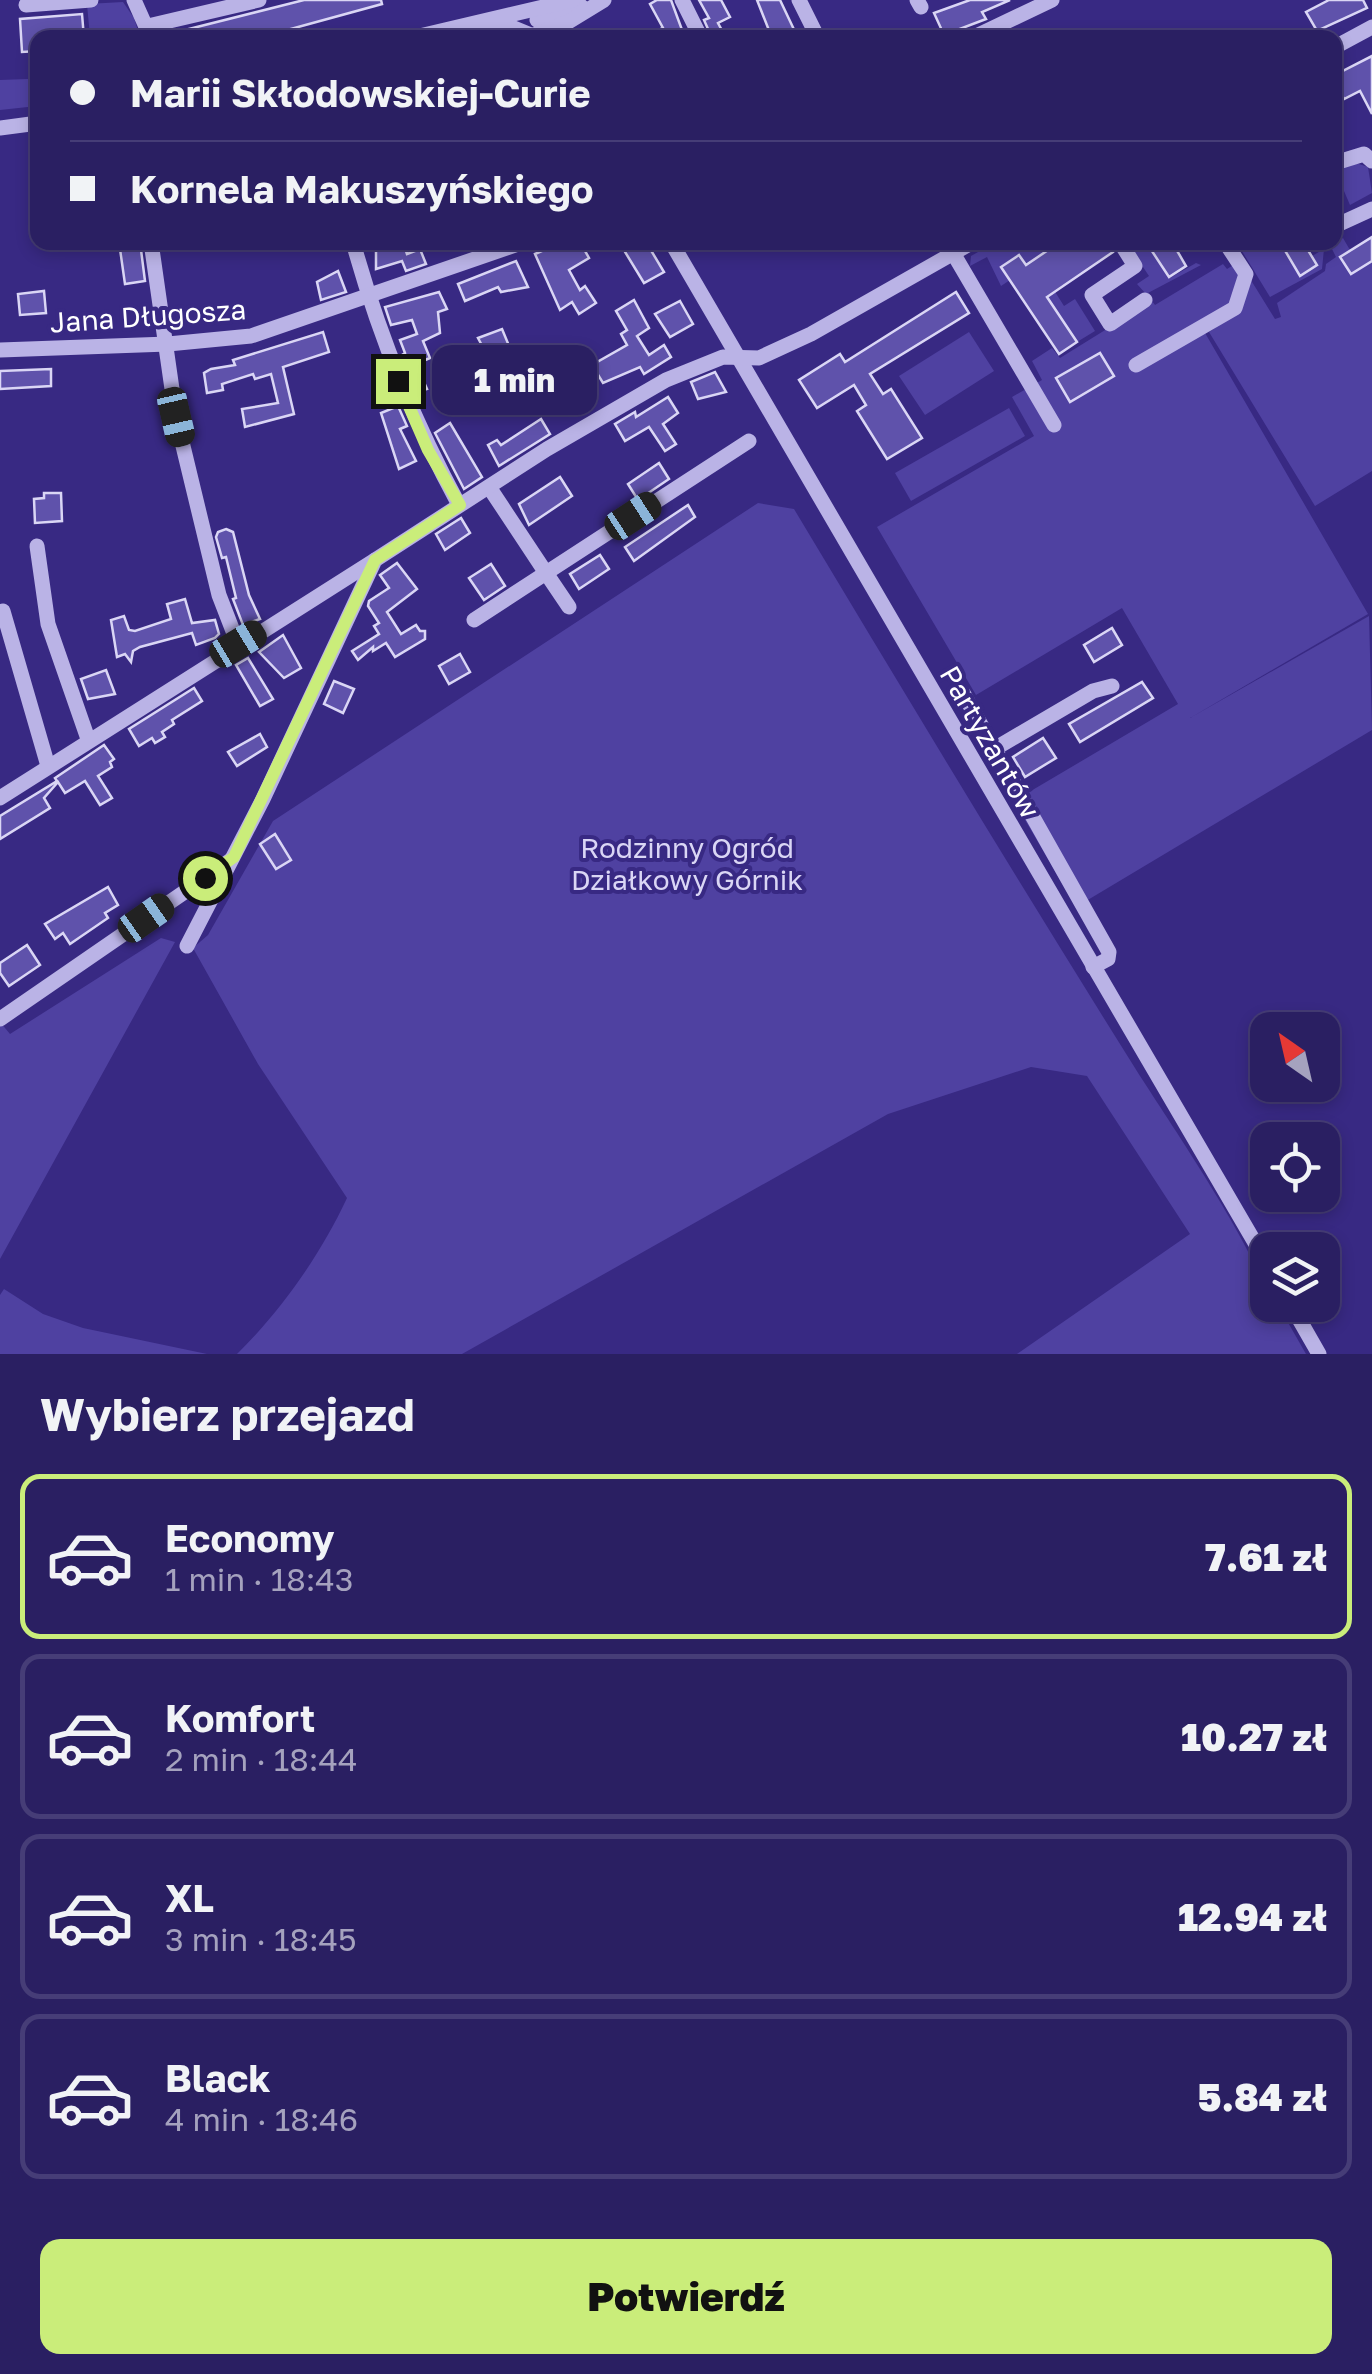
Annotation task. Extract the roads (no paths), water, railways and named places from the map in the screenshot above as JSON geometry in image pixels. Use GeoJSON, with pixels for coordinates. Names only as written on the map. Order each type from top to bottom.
{"type":"FeatureCollection","features":[{"type":"Feature","properties":{"kind":"street"},"geometry":{"type":"LineString","coordinates":[[26,5],[91,0]]}},
{"type":"Feature","properties":{"kind":"street"},"geometry":{"type":"LineString","coordinates":[[134,0],[148,30]]}},
{"type":"Feature","properties":{"kind":"street"},"geometry":{"type":"LineString","coordinates":[[156,30],[260,0]]}},
{"type":"Feature","properties":{"kind":"street"},"geometry":{"type":"LineString","coordinates":[[535,20],[572,0]]}},
{"type":"Feature","properties":{"kind":"street"},"geometry":{"type":"LineString","coordinates":[[471,24],[535,20],[601,0]]}},
{"type":"Feature","properties":{"kind":"street"},"geometry":{"type":"LineString","coordinates":[[570,30],[577,17],[601,0]]}},
{"type":"Feature","properties":{"kind":"street"},"geometry":{"type":"LineString","coordinates":[[682,0],[698,30]]}},
{"type":"Feature","properties":{"kind":"street"},"geometry":{"type":"LineString","coordinates":[[799,0],[814,30]]}},
{"type":"Feature","properties":{"kind":"street"},"geometry":{"type":"LineString","coordinates":[[989,30],[1052,0]]}},
{"type":"Feature","properties":{"kind":"street"},"geometry":{"type":"LineString","coordinates":[[446,30],[471,24],[577,17]]}},
{"type":"Feature","properties":{"kind":"street"},"geometry":{"type":"LineString","coordinates":[[1342,43],[1372,27]]}},
{"type":"Feature","properties":{"kind":"street"},"geometry":{"type":"LineString","coordinates":[[0,128],[30,124]]}},
{"type":"Feature","properties":{"kind":"street"},"geometry":{"type":"LineString","coordinates":[[1342,161],[1356,155],[1372,161]]}},
{"type":"Feature","properties":{"kind":"street"},"geometry":{"type":"LineString","coordinates":[[1342,223],[1372,209]]}},
{"type":"Feature","properties":{"kind":"street"},"geometry":{"type":"LineString","coordinates":[[152,250],[176,417],[219,595],[238,644]]}},
{"type":"Feature","properties":{"kind":"street"},"geometry":{"type":"LineString","coordinates":[[355,250],[410,410],[460,505]]}},
{"type":"Feature","properties":{"kind":"street","name":"Jana Długosza"},"geometry":{"type":"LineString","coordinates":[[0,350],[168,344],[251,336],[502,250]]}},
{"type":"Feature","properties":{"kind":"street","name":"Partyzantów"},"geometry":{"type":"LineString","coordinates":[[676,250],[1250,1234]]}},
{"type":"Feature","properties":{"kind":"street"},"geometry":{"type":"LineString","coordinates":[[0,798],[489,486],[666,380],[723,357],[759,358],[811,334],[958,250]]}},
{"type":"Feature","properties":{"kind":"street"},"geometry":{"type":"LineString","coordinates":[[1125,250],[1135,266],[1092,295],[1110,324],[1145,300]]}},
{"type":"Feature","properties":{"kind":"street"},"geometry":{"type":"LineString","coordinates":[[1136,365],[1235,308],[1246,274],[1230,250]]}},
{"type":"Feature","properties":{"kind":"street"},"geometry":{"type":"LineString","coordinates":[[953,253],[1054,426]]}},
{"type":"Feature","properties":{"kind":"street"},"geometry":{"type":"LineString","coordinates":[[474,620],[749,441]]}},
{"type":"Feature","properties":{"kind":"street"},"geometry":{"type":"LineString","coordinates":[[489,486],[569,607]]}},
{"type":"Feature","properties":{"kind":"street"},"geometry":{"type":"LineString","coordinates":[[37,546],[48,624],[88,739]]}},
{"type":"Feature","properties":{"kind":"street"},"geometry":{"type":"LineString","coordinates":[[187,946],[234,857],[375,560]]}},
{"type":"Feature","properties":{"kind":"street"},"geometry":{"type":"LineString","coordinates":[[2,611],[48,766]]}},
{"type":"Feature","properties":{"kind":"street"},"geometry":{"type":"LineString","coordinates":[[996,748],[1093,691],[1112,686]]}},
{"type":"Feature","properties":{"kind":"street"},"geometry":{"type":"LineString","coordinates":[[963,693],[1108,952],[1108,960],[1094,967]]}},
{"type":"Feature","properties":{"kind":"street"},"geometry":{"type":"LineString","coordinates":[[0,1019],[234,857]]}},
{"type":"Feature","properties":{"kind":"street"},"geometry":{"type":"LineString","coordinates":[[1301,1322],[1319,1354]]}},
{"type":"Feature","properties":{"kind":"park label","name":"Rodzinny Ogród Działkowy Górnik"},"geometry":{"type":"Point","coordinates":[687,864]}}]}
